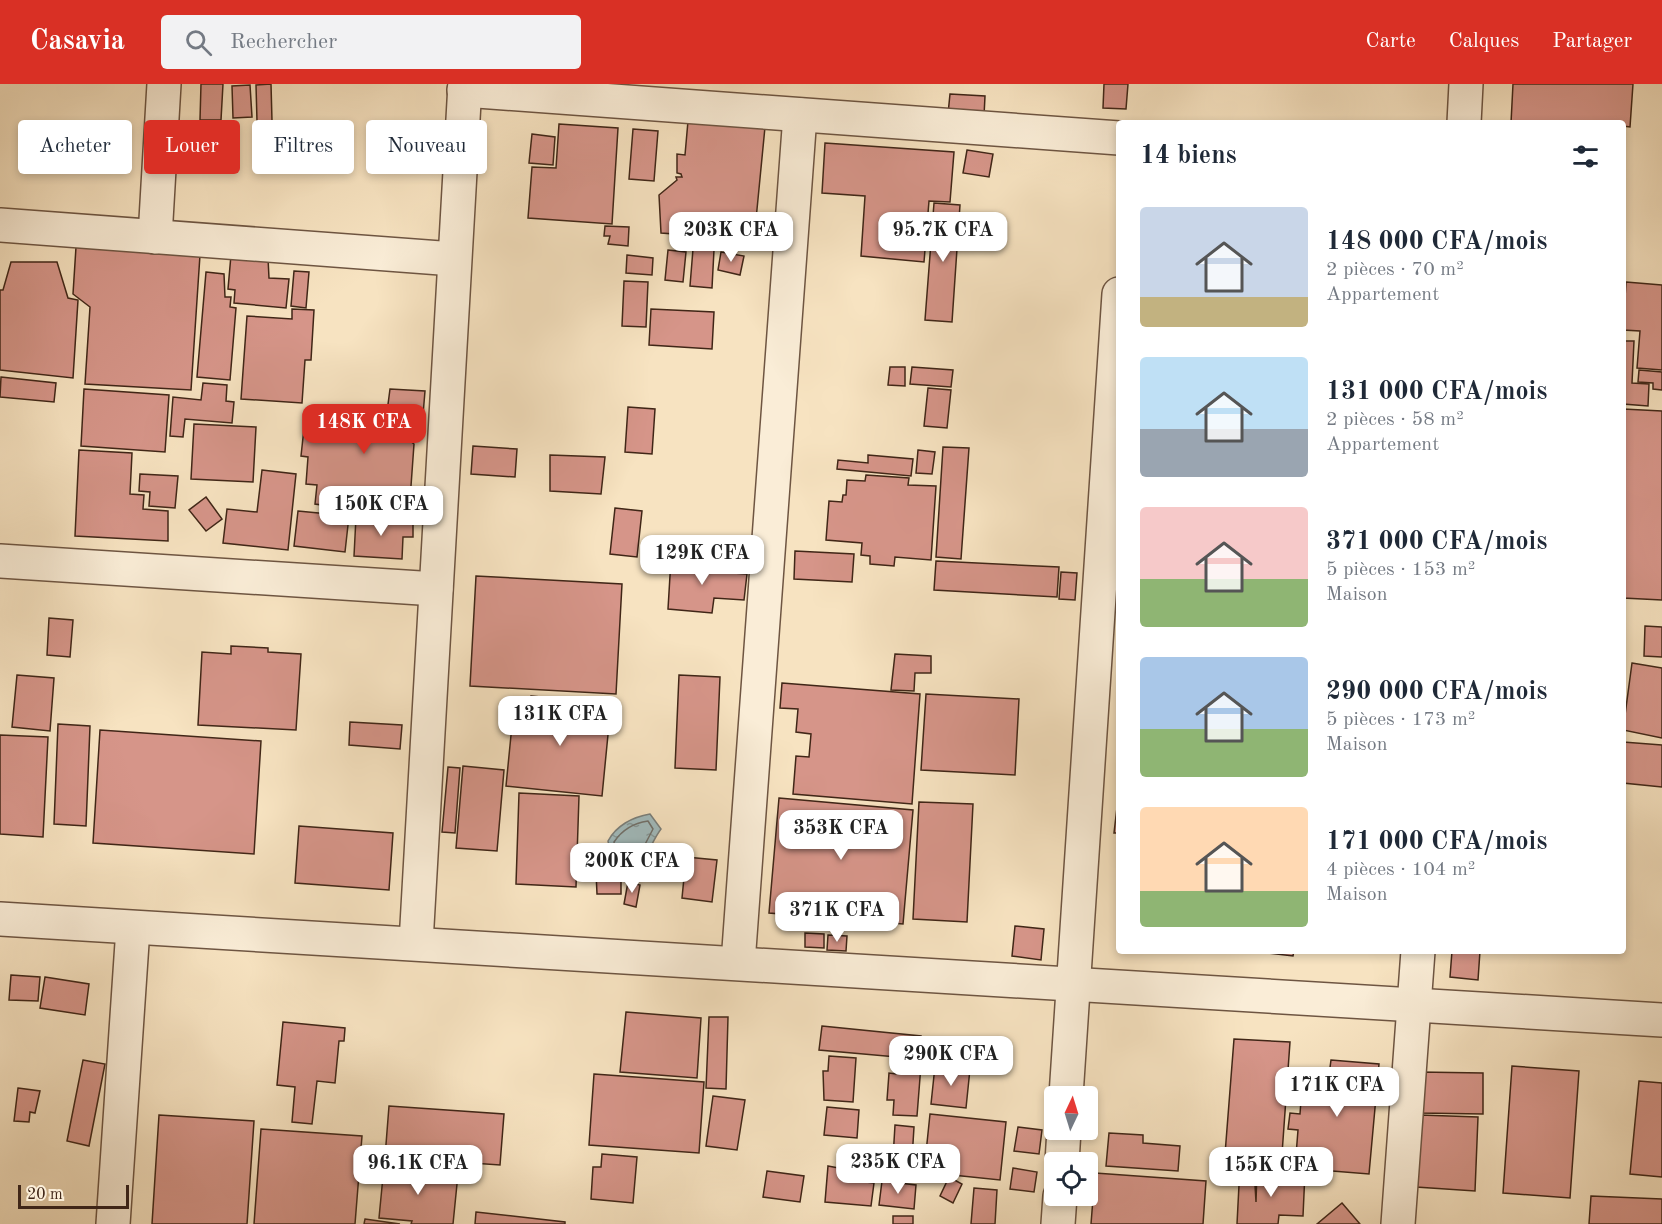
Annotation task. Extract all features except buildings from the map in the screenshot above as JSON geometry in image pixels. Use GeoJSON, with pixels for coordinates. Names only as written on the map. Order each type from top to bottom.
{"type":"FeatureCollection","features":[{"type":"Feature","properties":{"kind":"street"},"geometry":{"type":"LineString","coordinates":[[155,237],[164,84]]}},
{"type":"Feature","properties":{"kind":"street"},"geometry":{"type":"LineString","coordinates":[[1464,120],[1466,84]]}},
{"type":"Feature","properties":{"kind":"street"},"geometry":{"type":"LineString","coordinates":[[416,943],[464,87],[800,115],[1116,138]]}},
{"type":"Feature","properties":{"kind":"street"},"geometry":{"type":"LineString","coordinates":[[738,963],[800,115]]}},
{"type":"Feature","properties":{"kind":"street"},"geometry":{"type":"LineString","coordinates":[[0,225],[454,259]]}},
{"type":"Feature","properties":{"kind":"street"},"geometry":{"type":"LineString","coordinates":[[1067,1086],[1116,340]]}},
{"type":"Feature","properties":{"kind":"street"},"geometry":{"type":"LineString","coordinates":[[0,561],[436,589]]}},
{"type":"Feature","properties":{"kind":"street"},"geometry":{"type":"LineString","coordinates":[[0,919],[1662,1020]]}},
{"type":"Feature","properties":{"kind":"street"},"geometry":{"type":"LineString","coordinates":[[113,1224],[133,928]]}},
{"type":"Feature","properties":{"kind":"street"},"geometry":{"type":"LineString","coordinates":[[1398,1224],[1418,954]]}},
{"type":"Feature","properties":{"kind":"street"},"geometry":{"type":"LineString","coordinates":[[1058,1224],[1059,1206]]}},
{"type":"Feature","properties":{"kind":"water"},"geometry":{"type":"Polygon","coordinates":[[[650,814],[661,829],[643,859],[631,865],[622,863],[611,856],[608,841],[615,831],[637,817],[650,814]]]}}]}
